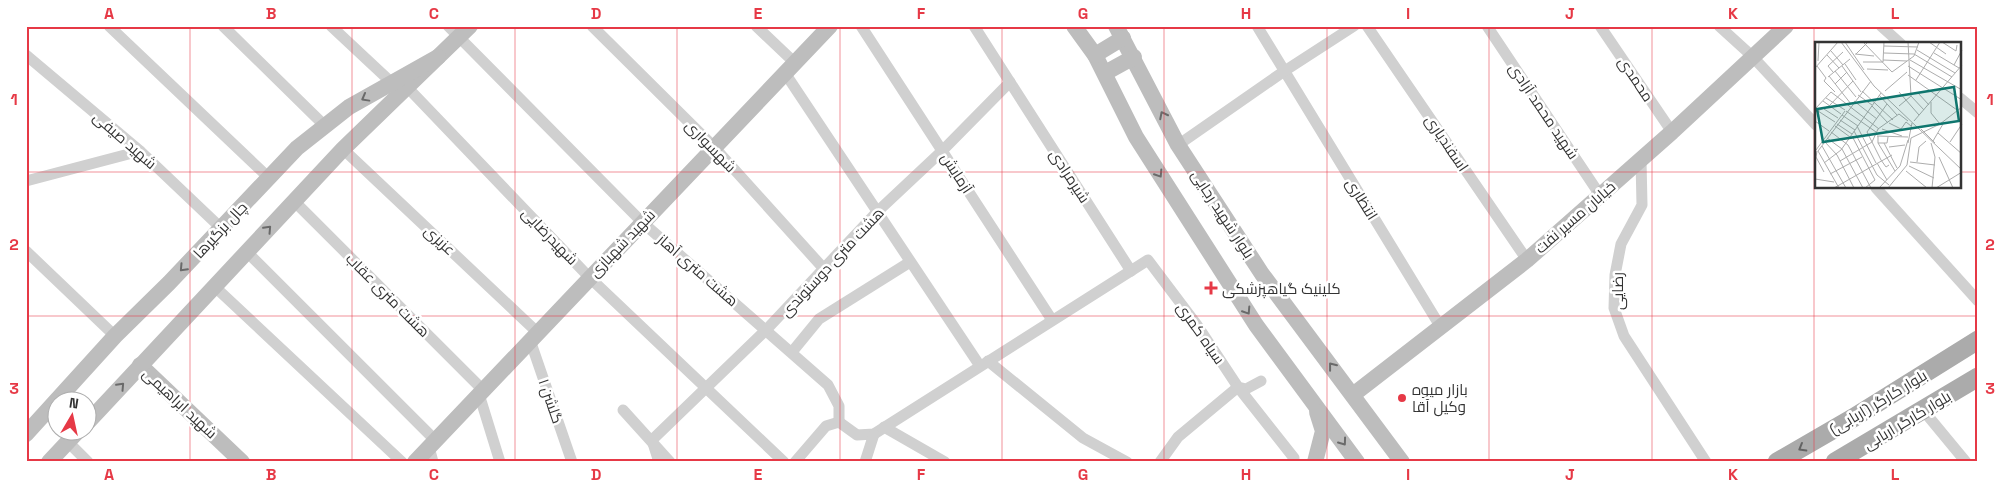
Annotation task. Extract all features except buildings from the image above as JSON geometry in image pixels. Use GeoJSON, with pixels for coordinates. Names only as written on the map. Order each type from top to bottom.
{"type":"FeatureCollection","features":[{"type":"Feature","properties":{"kind":"main road","name":"بلوار کارگر (اربابی)"},"geometry":{"type":"LineString","coordinates":[[1777,462],[1853,418],[1978,340]]}},
{"type":"Feature","properties":{"kind":"main road","name":"بلوار کارگر اربابی"},"geometry":{"type":"LineString","coordinates":[[1835,462],[1978,377]]}},
{"type":"Feature","properties":{"kind":"street"},"geometry":{"type":"LineString","coordinates":[[108,26],[269,178]]}},
{"type":"Feature","properties":{"kind":"street"},"geometry":{"type":"LineString","coordinates":[[223,26],[325,126]]}},
{"type":"Feature","properties":{"kind":"street"},"geometry":{"type":"LineString","coordinates":[[331,26],[392,83]]}},
{"type":"Feature","properties":{"kind":"street","name":"شهسواری"},"geometry":{"type":"LineString","coordinates":[[592,26],[714,147],[825,270]]}},
{"type":"Feature","properties":{"kind":"street"},"geometry":{"type":"LineString","coordinates":[[756,26],[790,68],[877,212],[910,262],[984,364],[1083,438],[1127,462]]}},
{"type":"Feature","properties":{"kind":"street","name":"شهید شهبازی"},"geometry":{"type":"LineString","coordinates":[[415,462],[432,450],[481,392],[830,26]]}},
{"type":"Feature","properties":{"kind":"street","name":"آزمایش"},"geometry":{"type":"LineString","coordinates":[[861,26],[1052,320]]}},
{"type":"Feature","properties":{"kind":"street","name":"شیرمرادی"},"geometry":{"type":"LineString","coordinates":[[974,26],[1130,271]]}},
{"type":"Feature","properties":{"kind":"street"},"geometry":{"type":"LineString","coordinates":[[1074,26],[1095,55],[1141,145],[1256,325],[1357,462]]}},
{"type":"Feature","properties":{"kind":"street","name":"انتظاری"},"geometry":{"type":"LineString","coordinates":[[1257,26],[1440,326]]}},
{"type":"Feature","properties":{"kind":"street","name":"اسفندیاری"},"geometry":{"type":"LineString","coordinates":[[1367,26],[1527,260]]}},
{"type":"Feature","properties":{"kind":"street","name":"شهید محمد آزادی"},"geometry":{"type":"LineString","coordinates":[[1487,26],[1600,195]]}},
{"type":"Feature","properties":{"kind":"street","name":"محمدی"},"geometry":{"type":"LineString","coordinates":[[1600,26],[1672,132]]}},
{"type":"Feature","properties":{"kind":"street"},"geometry":{"type":"LineString","coordinates":[[1719,26],[1752,56],[1815,123]]}},
{"type":"Feature","properties":{"kind":"street","name":"خیابان مسیر نفت"},"geometry":{"type":"LineString","coordinates":[[1354,394],[1527,260],[1672,132],[1786,26]]}},
{"type":"Feature","properties":{"kind":"street"},"geometry":{"type":"LineString","coordinates":[[1881,26],[1899,42]]}},
{"type":"Feature","properties":{"kind":"street"},"geometry":{"type":"LineString","coordinates":[[1178,145],[1353,27]]}},
{"type":"Feature","properties":{"kind":"street","name":"چال بزگیرها"},"geometry":{"type":"LineString","coordinates":[[98,411],[343,149],[438,57],[459,30]]}},
{"type":"Feature","properties":{"kind":"street","name":"هشت متری آهاز"},"geometry":{"type":"LineString","coordinates":[[459,30],[642,222],[828,385],[839,406],[839,422]]}},
{"type":"Feature","properties":{"kind":"street"},"geometry":{"type":"LineString","coordinates":[[1095,55],[1119,32]]}},
{"type":"Feature","properties":{"kind":"street","name":"بلوار شهید رجایی"},"geometry":{"type":"LineString","coordinates":[[1119,32],[1178,145],[1262,274],[1354,394],[1402,462]]}},
{"type":"Feature","properties":{"kind":"street","name":"شهید صیفی"},"geometry":{"type":"LineString","coordinates":[[26,55],[140,151],[221,228]]}},
{"type":"Feature","properties":{"kind":"street","name":"چال بزگیرها"},"geometry":{"type":"LineString","coordinates":[[28,427],[297,148],[349,107],[438,57]]}},
{"type":"Feature","properties":{"kind":"street"},"geometry":{"type":"LineString","coordinates":[[1104,74],[1134,58]]}},
{"type":"Feature","properties":{"kind":"street","name":"هشت متری دوستوندی"},"geometry":{"type":"LineString","coordinates":[[652,440],[767,330],[825,270],[877,212],[942,152],[1010,82]]}},
{"type":"Feature","properties":{"kind":"street","name":"شهیدرضایی"},"geometry":{"type":"LineString","coordinates":[[408,88],[589,277],[784,462]]}},
{"type":"Feature","properties":{"kind":"street"},"geometry":{"type":"LineString","coordinates":[[1962,100],[1978,113]]}},
{"type":"Feature","properties":{"kind":"street","name":"عزیزی"},"geometry":{"type":"LineString","coordinates":[[343,149],[534,336]]}},
{"type":"Feature","properties":{"kind":"street"},"geometry":{"type":"LineString","coordinates":[[26,181],[140,151]]}},
{"type":"Feature","properties":{"kind":"street","name":"رضایی"},"geometry":{"type":"LineString","coordinates":[[1641,160],[1642,205],[1621,244],[1615,275],[1614,308],[1624,336],[1706,462]]}},
{"type":"Feature","properties":{"kind":"street"},"geometry":{"type":"LineString","coordinates":[[1877,189],[1978,301]]}},
{"type":"Feature","properties":{"kind":"street","name":"هشت متری عقاب"},"geometry":{"type":"LineString","coordinates":[[294,201],[481,392]]}},
{"type":"Feature","properties":{"kind":"street"},"geometry":{"type":"LineString","coordinates":[[26,251],[115,336]]}},
{"type":"Feature","properties":{"kind":"street"},"geometry":{"type":"LineString","coordinates":[[247,252],[432,450]]}},
{"type":"Feature","properties":{"kind":"street","name":"سیاه کمری"},"geometry":{"type":"LineString","coordinates":[[1130,271],[1148,260],[1198,325],[1238,387],[1294,458]]}},
{"type":"Feature","properties":{"kind":"street"},"geometry":{"type":"LineString","coordinates":[[792,352],[819,319],[910,262]]}},
{"type":"Feature","properties":{"kind":"street"},"geometry":{"type":"LineString","coordinates":[[795,462],[826,426],[839,422],[857,435],[874,434],[1130,271]]}},
{"type":"Feature","properties":{"kind":"street"},"geometry":{"type":"LineString","coordinates":[[214,286],[402,462]]}},
{"type":"Feature","properties":{"kind":"street","name":"گلشن ۱"},"geometry":{"type":"LineString","coordinates":[[534,336],[572,462]]}},
{"type":"Feature","properties":{"kind":"street","name":"شهید ابراهیمی"},"geometry":{"type":"LineString","coordinates":[[140,365],[242,462]]}},
{"type":"Feature","properties":{"kind":"street"},"geometry":{"type":"LineString","coordinates":[[1160,462],[1178,437],[1238,387],[1246,389],[1261,381]]}},
{"type":"Feature","properties":{"kind":"street"},"geometry":{"type":"LineString","coordinates":[[481,392],[500,462]]}},
{"type":"Feature","properties":{"kind":"street"},"geometry":{"type":"LineString","coordinates":[[1307,392],[1323,431],[1315,462]]}},
{"type":"Feature","properties":{"kind":"street"},"geometry":{"type":"LineString","coordinates":[[624,410],[670,462]]}},
{"type":"Feature","properties":{"kind":"street"},"geometry":{"type":"LineString","coordinates":[[1922,410],[1966,462]]}},
{"type":"Feature","properties":{"kind":"street"},"geometry":{"type":"LineString","coordinates":[[884,427],[945,462]]}},
{"type":"Feature","properties":{"kind":"street"},"geometry":{"type":"LineString","coordinates":[[865,462],[874,434]]}},
{"type":"Feature","properties":{"kind":"street"},"geometry":{"type":"LineString","coordinates":[[1382,434],[1414,462]]}},
{"type":"Feature","properties":{"kind":"street"},"geometry":{"type":"LineString","coordinates":[[49,462],[70,440]]}},
{"type":"Feature","properties":{"kind":"street"},"geometry":{"type":"LineString","coordinates":[[76,440],[88,462]]}},
{"type":"Feature","properties":{"kind":"street"},"geometry":{"type":"LineString","coordinates":[[652,440],[659,462]]}},
{"type":"Feature","properties":{"kind":"place","name":"کلینیک گیاهپزشکی"},"geometry":{"type":"Point","coordinates":[1211,288]}},
{"type":"Feature","properties":{"kind":"place","name":"بازار میوه وکیل آقا"},"geometry":{"type":"Point","coordinates":[1402,398]}}]}
